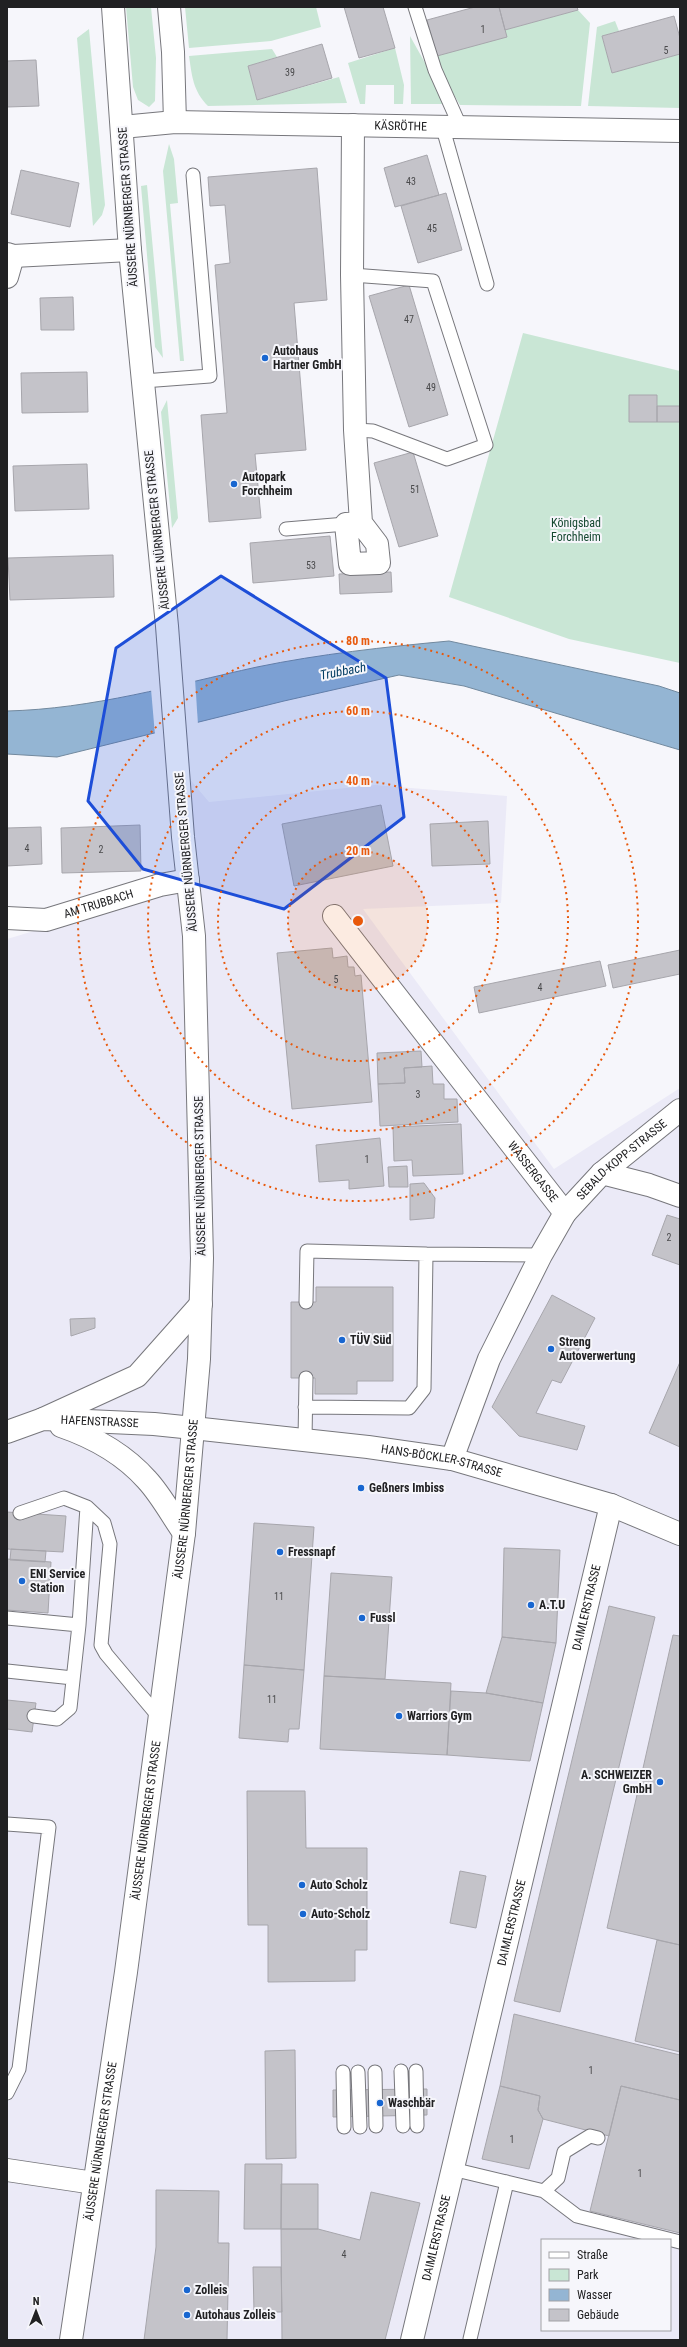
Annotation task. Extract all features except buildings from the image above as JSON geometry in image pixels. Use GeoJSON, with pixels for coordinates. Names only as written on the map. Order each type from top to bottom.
{"type":"FeatureCollection","features":[{"type":"Feature","properties":{"kind":"street","name":"ÄUSSERE NÜRNBERGER STRASSE"},"geometry":{"type":"LineString","coordinates":[[71,2340],[126,1972],[158,1717],[184,1533],[193,1428],[201,1304],[202,1258],[200,1113],[194,936],[178,771],[167,626],[130,250],[112,7]]}},
{"type":"Feature","properties":{"kind":"street"},"geometry":{"type":"LineString","coordinates":[[169,7],[173,52],[175,122]]}},
{"type":"Feature","properties":{"kind":"street","name":"KÄSRÖTHE"},"geometry":{"type":"LineString","coordinates":[[122,127],[175,122],[680,131]]}},
{"type":"Feature","properties":{"kind":"street"},"geometry":{"type":"LineString","coordinates":[[353,125],[352,275],[355,430],[354,523]]}},
{"type":"Feature","properties":{"kind":"street"},"geometry":{"type":"LineString","coordinates":[[7,277],[10,255],[130,250]]}},
{"type":"Feature","properties":{"kind":"street","name":"AM TRUBBACH"},"geometry":{"type":"LineString","coordinates":[[7,918],[46,920],[160,885],[188,880]]}},
{"type":"Feature","properties":{"kind":"street","name":"WASSERGASSE"},"geometry":{"type":"LineString","coordinates":[[334,916],[565,1213],[541,1255],[490,1360],[452,1459]]}},
{"type":"Feature","properties":{"kind":"street","name":"SEBALD-KOPP-STRASSE"},"geometry":{"type":"LineString","coordinates":[[565,1213],[602,1173],[680,1110]]}},
{"type":"Feature","properties":{"kind":"street"},"geometry":{"type":"LineString","coordinates":[[602,1173],[680,1196]]}},
{"type":"Feature","properties":{"kind":"street"},"geometry":{"type":"LineString","coordinates":[[43,1419],[137,1376],[201,1304]]}},
{"type":"Feature","properties":{"kind":"street"},"geometry":{"type":"LineString","coordinates":[[43,1419],[85,1434],[123,1457],[147,1480],[184,1533]]}},
{"type":"Feature","properties":{"kind":"street","name":"HAFENSTRASSE"},"geometry":{"type":"LineString","coordinates":[[7,1432],[43,1419],[154,1424],[193,1428]]}},
{"type":"Feature","properties":{"kind":"street","name":"HANS-BÖCKLER-STRASSE"},"geometry":{"type":"LineString","coordinates":[[193,1428],[368,1447],[452,1459],[611,1505],[680,1534]]}},
{"type":"Feature","properties":{"kind":"street","name":"DAIMLERSTRASSE"},"geometry":{"type":"LineString","coordinates":[[412,2340],[611,1505]]}},
{"type":"Feature","properties":{"kind":"street"},"geometry":{"type":"LineString","coordinates":[[7,2170],[94,2184]]}},
{"type":"Feature","properties":{"kind":"lane"},"geometry":{"type":"LineString","coordinates":[[415,7],[451,126],[487,284]]}},
{"type":"Feature","properties":{"kind":"lane"},"geometry":{"type":"LineString","coordinates":[[143,381],[210,376],[193,175]]}},
{"type":"Feature","properties":{"kind":"lane"},"geometry":{"type":"LineString","coordinates":[[352,275],[434,281],[486,445],[447,459],[373,431],[355,430]]}},
{"type":"Feature","properties":{"kind":"lane"},"geometry":{"type":"LineString","coordinates":[[286,529],[354,523]]}},
{"type":"Feature","properties":{"kind":"lane"},"geometry":{"type":"LineString","coordinates":[[306,1302],[307,1251],[541,1255]]}},
{"type":"Feature","properties":{"kind":"lane"},"geometry":{"type":"LineString","coordinates":[[306,1407],[408,1408],[424,1389],[426,1254]]}},
{"type":"Feature","properties":{"kind":"lane"},"geometry":{"type":"LineString","coordinates":[[305,1440],[306,1378]]}},
{"type":"Feature","properties":{"kind":"lane"},"geometry":{"type":"LineString","coordinates":[[20,1513],[64,1498],[87,1507],[104,1523],[110,1544],[101,1645],[106,1654],[158,1717]]}},
{"type":"Feature","properties":{"kind":"lane"},"geometry":{"type":"LineString","coordinates":[[34,1716],[57,1719],[70,1708],[79,1625],[87,1507]]}},
{"type":"Feature","properties":{"kind":"lane"},"geometry":{"type":"LineString","coordinates":[[7,1618],[79,1625]]}},
{"type":"Feature","properties":{"kind":"lane"},"geometry":{"type":"LineString","coordinates":[[7,1671],[73,1678]]}},
{"type":"Feature","properties":{"kind":"lane"},"geometry":{"type":"LineString","coordinates":[[7,1824],[49,1827],[19,2069],[7,2093]]}},
{"type":"Feature","properties":{"kind":"lane"},"geometry":{"type":"LineString","coordinates":[[402,2071],[403,2126]]}},
{"type":"Feature","properties":{"kind":"lane"},"geometry":{"type":"LineString","coordinates":[[416,2071],[417,2126]]}},
{"type":"Feature","properties":{"kind":"lane"},"geometry":{"type":"LineString","coordinates":[[342,2072],[344,2127]]}},
{"type":"Feature","properties":{"kind":"lane"},"geometry":{"type":"LineString","coordinates":[[358,2072],[360,2127]]}},
{"type":"Feature","properties":{"kind":"lane"},"geometry":{"type":"LineString","coordinates":[[374,2072],[376,2126]]}},
{"type":"Feature","properties":{"kind":"lane"},"geometry":{"type":"LineString","coordinates":[[544,2191],[558,2178],[564,2152],[590,2136],[598,2138]]}},
{"type":"Feature","properties":{"kind":"lane"},"geometry":{"type":"LineString","coordinates":[[452,2169],[544,2191],[577,2216],[668,2239]]}},
{"type":"Feature","properties":{"kind":"lane"},"geometry":{"type":"LineString","coordinates":[[470,2338],[507,2182]]}},
{"type":"Feature","properties":{"kind":"highlighted area"},"geometry":{"type":"Polygon","coordinates":[[[221,576],[386,678],[404,817],[284,909],[143,869],[88,801],[116,648],[221,576]]]}},
{"type":"Feature","properties":{"kind":"shaded area"},"geometry":{"type":"Polygon","coordinates":[[[178,765],[209,802],[375,785],[507,796],[501,903],[363,909],[554,1169],[680,1088],[680,2340],[7,2340],[7,939],[189,885],[178,765]]]}},
{"type":"Feature","properties":{"kind":"green space"},"geometry":{"type":"Polygon","coordinates":[[[126,7],[151,7],[156,58],[155,101],[149,107],[138,100],[133,87],[126,7]]]}},
{"type":"Feature","properties":{"kind":"green space"},"geometry":{"type":"Polygon","coordinates":[[[185,7],[316,7],[321,27],[271,41],[189,48],[185,7]]]}},
{"type":"Feature","properties":{"kind":"green space"},"geometry":{"type":"Polygon","coordinates":[[[578,10],[590,23],[581,106],[460,105],[437,67],[437,56],[505,30],[578,10]]]}},
{"type":"Feature","properties":{"kind":"green space"},"geometry":{"type":"Polygon","coordinates":[[[615,21],[619,31],[602,36],[612,73],[680,54],[680,108],[588,106],[597,27],[615,21]]]}},
{"type":"Feature","properties":{"kind":"green space"},"geometry":{"type":"Polygon","coordinates":[[[89,29],[105,205],[102,215],[93,226],[77,38],[89,29]]]}},
{"type":"Feature","properties":{"kind":"green space"},"geometry":{"type":"Polygon","coordinates":[[[410,36],[448,104],[411,104],[410,36]]]}},
{"type":"Feature","properties":{"kind":"green space"},"geometry":{"type":"Polygon","coordinates":[[[395,48],[404,85],[403,104],[394,104],[394,85],[366,85],[365,104],[360,104],[348,63],[395,48]]]}},
{"type":"Feature","properties":{"kind":"green space"},"geometry":{"type":"Polygon","coordinates":[[[272,49],[277,57],[248,66],[257,100],[339,77],[347,103],[208,106],[199,95],[194,83],[189,56],[272,49]]]}},
{"type":"Feature","properties":{"kind":"green space"},"geometry":{"type":"Polygon","coordinates":[[[169,144],[174,159],[178,203],[170,204],[184,361],[180,361],[163,171],[169,144]]]}},
{"type":"Feature","properties":{"kind":"green space"},"geometry":{"type":"Polygon","coordinates":[[[147,185],[163,358],[155,347],[141,186],[147,185]]]}},
{"type":"Feature","properties":{"kind":"green space","name":"Königsbad Forchheim"},"geometry":{"type":"Polygon","coordinates":[[[523,333],[680,371],[680,663],[569,639],[449,597],[523,333]]]}},
{"type":"Feature","properties":{"kind":"green space"},"geometry":{"type":"Polygon","coordinates":[[[167,400],[178,518],[172,528],[161,412],[167,400]]]}},
{"type":"Feature","properties":{"kind":"water","name":"Trubbach"},"geometry":{"type":"Polygon","coordinates":[[[449,641],[659,686],[680,693],[680,750],[464,686],[399,675],[284,701],[57,757],[7,754],[7,711],[70,706],[102,701],[305,658],[377,648],[449,641]]]}},
{"type":"Feature","properties":{"kind":"pier"},"geometry":{"type":"Polygon","coordinates":[[[195,679],[198,725],[155,735],[151,689],[195,679]]]}},
{"type":"Feature","properties":{"kind":"place","name":"Autohaus Hartner GmbH"},"geometry":{"type":"Point","coordinates":[265,358]}},
{"type":"Feature","properties":{"kind":"place","name":"Autopark Forchheim"},"geometry":{"type":"Point","coordinates":[234,484]}},
{"type":"Feature","properties":{"kind":"place","name":"TÜV Süd"},"geometry":{"type":"Point","coordinates":[342,1340]}},
{"type":"Feature","properties":{"kind":"place","name":"Streng Autoverwertung"},"geometry":{"type":"Point","coordinates":[551,1349]}},
{"type":"Feature","properties":{"kind":"place","name":"Geßners Imbiss"},"geometry":{"type":"Point","coordinates":[361,1488]}},
{"type":"Feature","properties":{"kind":"place","name":"Fressnapf"},"geometry":{"type":"Point","coordinates":[280,1552]}},
{"type":"Feature","properties":{"kind":"place","name":"ENI Service Station"},"geometry":{"type":"Point","coordinates":[22,1581]}},
{"type":"Feature","properties":{"kind":"place","name":"A.T.U"},"geometry":{"type":"Point","coordinates":[531,1605]}},
{"type":"Feature","properties":{"kind":"place","name":"Fussl"},"geometry":{"type":"Point","coordinates":[362,1618]}},
{"type":"Feature","properties":{"kind":"place","name":"Warriors Gym"},"geometry":{"type":"Point","coordinates":[399,1716]}},
{"type":"Feature","properties":{"kind":"place","name":"A. SCHWEIZER GmbH"},"geometry":{"type":"Point","coordinates":[660,1782]}},
{"type":"Feature","properties":{"kind":"place","name":"Auto Scholz"},"geometry":{"type":"Point","coordinates":[302,1885]}},
{"type":"Feature","properties":{"kind":"place","name":"Auto-Scholz"},"geometry":{"type":"Point","coordinates":[303,1914]}},
{"type":"Feature","properties":{"kind":"place","name":"Waschbär"},"geometry":{"type":"Point","coordinates":[380,2103]}},
{"type":"Feature","properties":{"kind":"place","name":"Zolleis"},"geometry":{"type":"Point","coordinates":[187,2290]}},
{"type":"Feature","properties":{"kind":"place","name":"Autohaus Zolleis"},"geometry":{"type":"Point","coordinates":[187,2315]}}]}
